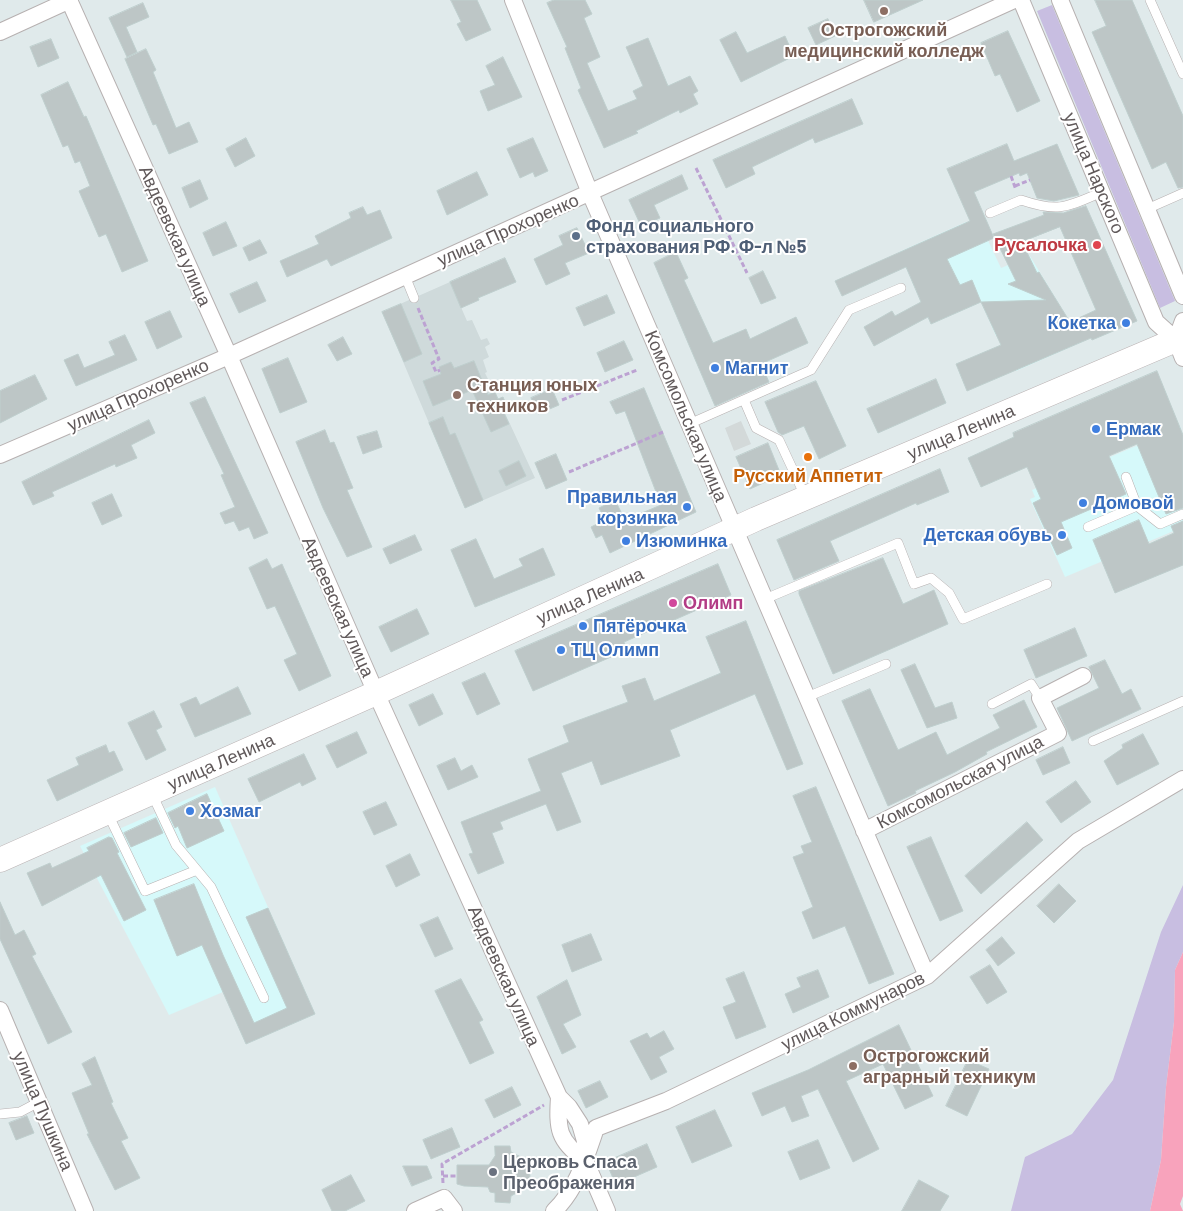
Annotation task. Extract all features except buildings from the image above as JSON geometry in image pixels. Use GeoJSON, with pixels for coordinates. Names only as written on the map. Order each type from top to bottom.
{"type":"FeatureCollection","features":[{"type":"Feature","properties":{"kind":"main road","name":"улица Ленина"},"geometry":{"type":"LineString","coordinates":[[0,860],[108,814],[735,529],[1181,339]]}},
{"type":"Feature","properties":{"kind":"street"},"geometry":{"type":"LineString","coordinates":[[0,32],[69,0]]}},
{"type":"Feature","properties":{"kind":"street","name":"Авдеевская улица"},"geometry":{"type":"LineString","coordinates":[[69,0],[229,356],[376,693],[559,1097],[569,1107],[580,1124],[584,1141],[585,1160],[607,1211]]}},
{"type":"Feature","properties":{"kind":"street","name":"Комсомольская улица"},"geometry":{"type":"LineString","coordinates":[[513,0],[590,193],[927,976]]}},
{"type":"Feature","properties":{"kind":"street","name":"улица Прохоренко"},"geometry":{"type":"LineString","coordinates":[[0,455],[229,356],[1014,0]]}},
{"type":"Feature","properties":{"kind":"street","name":"улица Нарского"},"geometry":{"type":"LineString","coordinates":[[1021,0],[1156,322],[1181,339]]}},
{"type":"Feature","properties":{"kind":"street","name":"улица Нарского"},"geometry":{"type":"LineString","coordinates":[[1060,0],[1183,296]]}},
{"type":"Feature","properties":{"kind":"street"},"geometry":{"type":"LineString","coordinates":[[1040,698],[1083,676]]}},
{"type":"Feature","properties":{"kind":"street","name":"Комсомольская улица"},"geometry":{"type":"LineString","coordinates":[[864,830],[1058,733],[1040,698]]}},
{"type":"Feature","properties":{"kind":"street","name":"улица Коммунаров"},"geometry":{"type":"LineString","coordinates":[[554,1211],[567,1199],[585,1160],[596,1128],[666,1101],[927,976],[1078,841],[1183,778]]}},
{"type":"Feature","properties":{"kind":"street","name":"улица Пушкина"},"geometry":{"type":"LineString","coordinates":[[0,1010],[85,1211]]}},
{"type":"Feature","properties":{"kind":"street"},"geometry":{"type":"LineString","coordinates":[[415,1211],[449,1205]]}},
{"type":"Feature","properties":{"kind":"lane"},"geometry":{"type":"LineString","coordinates":[[1150,0],[1183,74]]}},
{"type":"Feature","properties":{"kind":"lane"},"geometry":{"type":"LineString","coordinates":[[990,212],[1021,200],[1040,207],[1063,208],[1102,192]]}},
{"type":"Feature","properties":{"kind":"lane"},"geometry":{"type":"LineString","coordinates":[[1147,209],[1183,193]]}},
{"type":"Feature","properties":{"kind":"lane"},"geometry":{"type":"LineString","coordinates":[[405,276],[414,298]]}},
{"type":"Feature","properties":{"kind":"lane"},"geometry":{"type":"LineString","coordinates":[[689,424],[811,370],[849,310],[901,288]]}},
{"type":"Feature","properties":{"kind":"lane"},"geometry":{"type":"LineString","coordinates":[[744,400],[756,428],[779,440],[806,498]]}},
{"type":"Feature","properties":{"kind":"lane"},"geometry":{"type":"LineString","coordinates":[[1126,477],[1137,506],[1160,524],[1183,514]]}},
{"type":"Feature","properties":{"kind":"lane"},"geometry":{"type":"LineString","coordinates":[[1088,527],[1137,506]]}},
{"type":"Feature","properties":{"kind":"lane"},"geometry":{"type":"LineString","coordinates":[[765,599],[898,543],[914,584],[931,578],[949,593],[963,618],[1047,584]]}},
{"type":"Feature","properties":{"kind":"lane"},"geometry":{"type":"LineString","coordinates":[[807,697],[886,664]]}},
{"type":"Feature","properties":{"kind":"lane"},"geometry":{"type":"LineString","coordinates":[[992,704],[1031,684],[1040,698]]}},
{"type":"Feature","properties":{"kind":"lane"},"geometry":{"type":"LineString","coordinates":[[1093,741],[1183,701]]}},
{"type":"Feature","properties":{"kind":"lane"},"geometry":{"type":"LineString","coordinates":[[152,793],[176,844],[211,887],[264,998]]}},
{"type":"Feature","properties":{"kind":"lane"},"geometry":{"type":"LineString","coordinates":[[108,814],[145,890],[197,870]]}},
{"type":"Feature","properties":{"kind":"lane"},"geometry":{"type":"LineString","coordinates":[[0,1114],[20,1112],[39,1102]]}},
{"type":"Feature","properties":{"kind":"path"},"geometry":{"type":"LineString","coordinates":[[696,168],[748,273]]}},
{"type":"Feature","properties":{"kind":"path"},"geometry":{"type":"LineString","coordinates":[[1011,176],[1014,185],[1030,180]]}},
{"type":"Feature","properties":{"kind":"path"},"geometry":{"type":"LineString","coordinates":[[414,298],[439,359],[432,363],[436,372],[440,370]]}},
{"type":"Feature","properties":{"kind":"path"},"geometry":{"type":"LineString","coordinates":[[562,400],[637,370]]}},
{"type":"Feature","properties":{"kind":"path"},"geometry":{"type":"LineString","coordinates":[[569,472],[663,432]]}},
{"type":"Feature","properties":{"kind":"path"},"geometry":{"type":"LineString","coordinates":[[449,1205],[442,1176],[442,1164],[559,1097]]}},
{"type":"Feature","properties":{"kind":"path"},"geometry":{"type":"LineString","coordinates":[[442,1176],[457,1176]]}},
{"type":"Feature","properties":{"kind":"shaded area"},"geometry":{"type":"Polygon","coordinates":[[[1052,5],[1175,301],[1160,308],[1037,11],[1052,5]]]}},
{"type":"Feature","properties":{"kind":"shaded area"},"geometry":{"type":"Polygon","coordinates":[[[966,222],[972,234],[983,230],[1001,268],[1030,256],[1082,342],[1016,371],[1001,334],[996,336],[981,302],[931,324],[899,252],[966,222]]]}},
{"type":"Feature","properties":{"kind":"shaded area","name":"Станция юных техников"},"geometry":{"type":"Polygon","coordinates":[[[450,282],[467,321],[472,320],[481,340],[487,338],[490,344],[485,347],[489,357],[483,360],[487,372],[485,373],[498,399],[503,397],[508,409],[504,411],[535,478],[465,508],[382,312],[450,282]]]}},
{"type":"Feature","properties":{"kind":"shaded area"},"geometry":{"type":"Polygon","coordinates":[[[741,421],[751,444],[734,451],[725,428],[741,421]]]}},
{"type":"Feature","properties":{"kind":"shaded area"},"geometry":{"type":"Polygon","coordinates":[[[1181,427],[1183,527],[1065,577],[1030,499],[1035,497],[1032,490],[1181,427]]]}},
{"type":"Feature","properties":{"kind":"shaded area"},"geometry":{"type":"Polygon","coordinates":[[[215,787],[315,1014],[246,1044],[223,992],[169,1015],[80,846],[215,787]]]}},
{"type":"Feature","properties":{"kind":"shaded area"},"geometry":{"type":"Polygon","coordinates":[[[1183,885],[1183,952],[1175,970],[1174,1022],[1166,1087],[1161,1160],[1150,1211],[1011,1211],[1025,1157],[1072,1134],[1113,1080],[1161,932],[1183,885]]]}},
{"type":"Feature","properties":{"kind":"shaded area"},"geometry":{"type":"Polygon","coordinates":[[[1183,952],[1183,1196],[1180,1204],[1183,1211],[1150,1211],[1161,1160],[1166,1087],[1174,1022],[1175,970],[1183,952]]]}},
{"type":"Feature","properties":{"kind":"place","name":"Острогожский медицинский колледж"},"geometry":{"type":"Point","coordinates":[884,11]}},
{"type":"Feature","properties":{"kind":"place","name":"Фонд социального страхования РФ. Ф-л №5"},"geometry":{"type":"Point","coordinates":[576,236]}},
{"type":"Feature","properties":{"kind":"place","name":"Русалочка"},"geometry":{"type":"Point","coordinates":[1097,245]}},
{"type":"Feature","properties":{"kind":"place","name":"Кокетка"},"geometry":{"type":"Point","coordinates":[1126,323]}},
{"type":"Feature","properties":{"kind":"place","name":"Магнит"},"geometry":{"type":"Point","coordinates":[715,368]}},
{"type":"Feature","properties":{"kind":"place","name":"Станция юных техников"},"geometry":{"type":"Point","coordinates":[457,395]}},
{"type":"Feature","properties":{"kind":"place","name":"Ермак"},"geometry":{"type":"Point","coordinates":[1096,429]}},
{"type":"Feature","properties":{"kind":"place","name":"Русский Аппетит"},"geometry":{"type":"Point","coordinates":[808,457]}},
{"type":"Feature","properties":{"kind":"place","name":"Домовой"},"geometry":{"type":"Point","coordinates":[1083,503]}},
{"type":"Feature","properties":{"kind":"place","name":"Правильная корзинка"},"geometry":{"type":"Point","coordinates":[687,507]}},
{"type":"Feature","properties":{"kind":"place","name":"Детская обувь"},"geometry":{"type":"Point","coordinates":[1062,535]}},
{"type":"Feature","properties":{"kind":"place","name":"Изюминка"},"geometry":{"type":"Point","coordinates":[626,541]}},
{"type":"Feature","properties":{"kind":"place","name":"Олимп"},"geometry":{"type":"Point","coordinates":[673,603]}},
{"type":"Feature","properties":{"kind":"place","name":"Пятёрочка"},"geometry":{"type":"Point","coordinates":[583,626]}},
{"type":"Feature","properties":{"kind":"place","name":"ТЦ Олимп"},"geometry":{"type":"Point","coordinates":[561,650]}},
{"type":"Feature","properties":{"kind":"place","name":"Хозмаг"},"geometry":{"type":"Point","coordinates":[190,811]}},
{"type":"Feature","properties":{"kind":"place","name":"Острогожский аграрный техникум"},"geometry":{"type":"Point","coordinates":[853,1066]}},
{"type":"Feature","properties":{"kind":"place","name":"Церковь Спаса Преображения"},"geometry":{"type":"Point","coordinates":[493,1172]}}]}
